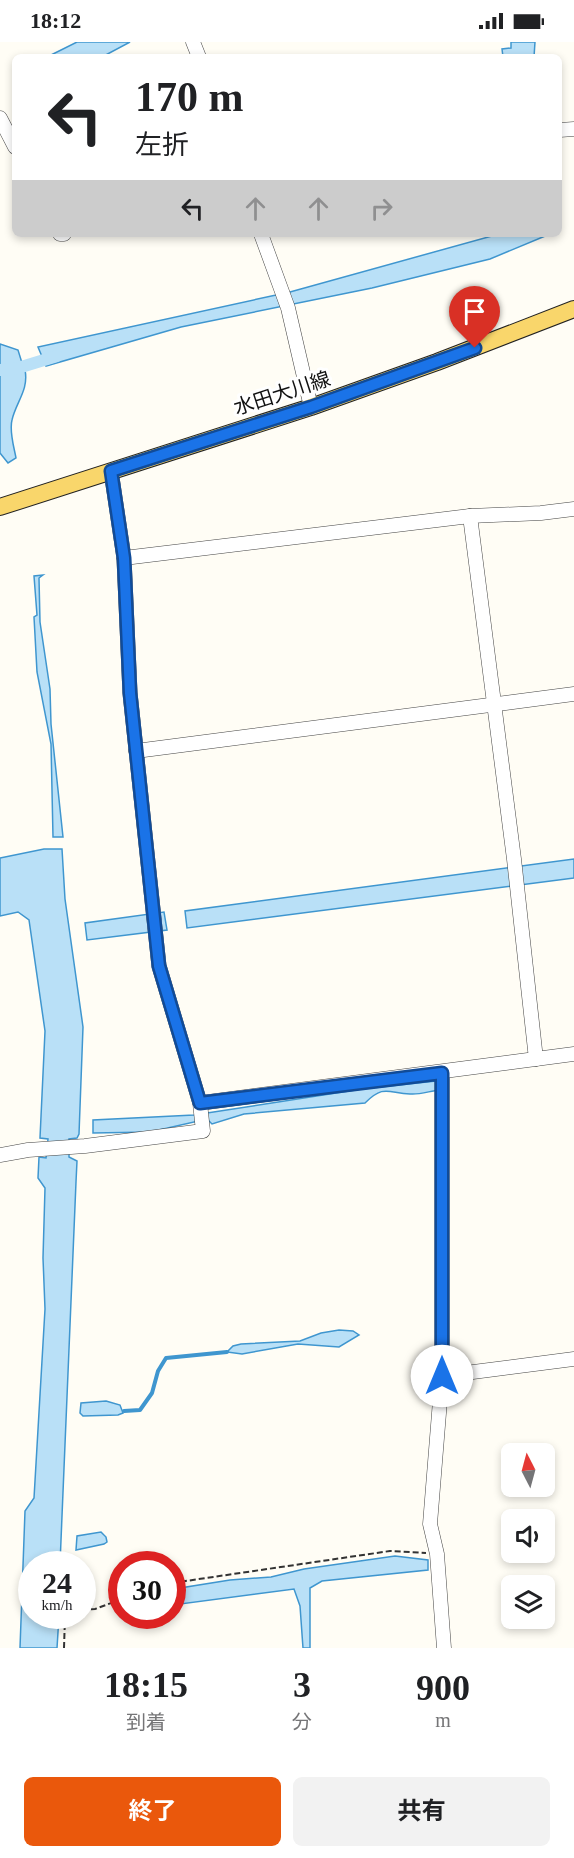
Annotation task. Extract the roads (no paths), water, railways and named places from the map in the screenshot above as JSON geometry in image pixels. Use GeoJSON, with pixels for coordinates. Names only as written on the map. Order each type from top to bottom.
{"type":"FeatureCollection","features":[{"type":"Feature","properties":{"kind":"main road","name":"水田大川線"},"geometry":{"type":"LineString","coordinates":[[0,507],[311,407],[448,358],[574,309]]}},
{"type":"Feature","properties":{"kind":"street"},"geometry":{"type":"LineString","coordinates":[[0,118],[12,141]]}},
{"type":"Feature","properties":{"kind":"street"},"geometry":{"type":"LineString","coordinates":[[262,237],[283,290],[311,407]]}},
{"type":"Feature","properties":{"kind":"street"},"geometry":{"type":"LineString","coordinates":[[0,1155],[203,1131],[200,1103],[158,955],[130,693],[124,558],[111,471]]}},
{"type":"Feature","properties":{"kind":"street"},"geometry":{"type":"LineString","coordinates":[[124,558],[470,516],[574,509]]}},
{"type":"Feature","properties":{"kind":"street"},"geometry":{"type":"LineString","coordinates":[[470,516],[514,859],[536,1059]]}},
{"type":"Feature","properties":{"kind":"street"},"geometry":{"type":"LineString","coordinates":[[136,751],[574,694]]}},
{"type":"Feature","properties":{"kind":"street"},"geometry":{"type":"LineString","coordinates":[[200,1103],[574,1054]]}},
{"type":"Feature","properties":{"kind":"street"},"geometry":{"type":"LineString","coordinates":[[442,1073],[442,1376],[430,1524],[437,1554],[444,1648]]}},
{"type":"Feature","properties":{"kind":"street"},"geometry":{"type":"LineString","coordinates":[[442,1376],[574,1359]]}},
{"type":"Feature","properties":{"kind":"water"},"geometry":{"type":"Polygon","coordinates":[[[77,42],[130,42],[108,54],[53,54],[77,42]]]}},
{"type":"Feature","properties":{"kind":"water"},"geometry":{"type":"Polygon","coordinates":[[[511,42],[535,42],[534,54],[503,54],[502,49],[511,48],[511,42]]]}},
{"type":"Feature","properties":{"kind":"water"},"geometry":{"type":"Polygon","coordinates":[[[488,237],[543,237],[490,259],[372,288],[181,327],[46,366],[38,347],[290,292],[488,237]]]}},
{"type":"Feature","properties":{"kind":"water"},"geometry":{"type":"Polygon","coordinates":[[[0,344],[18,350],[22,363],[36,361],[37,367],[25,370],[24,390],[11,424],[16,458],[8,463],[0,453],[0,344]]]}},
{"type":"Feature","properties":{"kind":"water"},"geometry":{"type":"Polygon","coordinates":[[[43,575],[39,578],[40,622],[50,689],[51,724],[63,837],[53,837],[51,744],[37,672],[34,576],[43,575]]]}},
{"type":"Feature","properties":{"kind":"water"},"geometry":{"type":"Polygon","coordinates":[[[44,849],[62,849],[65,899],[83,1027],[79,1134],[77,1138],[69,1139],[69,1157],[77,1161],[61,1551],[24,1551],[25,1511],[34,1498],[45,1309],[43,1258],[45,1188],[38,1178],[39,1157],[46,1158],[48,1139],[40,1138],[45,1031],[29,920],[18,912],[0,916],[0,858],[44,849]]]}},
{"type":"Feature","properties":{"kind":"water"},"geometry":{"type":"Polygon","coordinates":[[[574,859],[574,878],[187,928],[185,911],[574,859]]]}},
{"type":"Feature","properties":{"kind":"water"},"geometry":{"type":"Polygon","coordinates":[[[164,912],[167,930],[87,940],[85,923],[164,912]]]}},
{"type":"Feature","properties":{"kind":"water"},"geometry":{"type":"Polygon","coordinates":[[[436,1081],[439,1090],[413,1094],[386,1091],[377,1093],[365,1103],[244,1114],[212,1124],[207,1119],[150,1132],[93,1133],[93,1120],[194,1115],[362,1089],[436,1081]]]}},
{"type":"Feature","properties":{"kind":"water"},"geometry":{"type":"Polygon","coordinates":[[[339,1330],[353,1331],[359,1335],[339,1347],[298,1344],[242,1354],[227,1352],[233,1346],[241,1344],[300,1341],[321,1333],[339,1330]]]}},
{"type":"Feature","properties":{"kind":"water"},"geometry":{"type":"Polygon","coordinates":[[[106,1401],[120,1405],[123,1413],[83,1416],[80,1413],[81,1403],[106,1401]]]}},
{"type":"Feature","properties":{"kind":"water"},"geometry":{"type":"Polygon","coordinates":[[[101,1532],[107,1542],[76,1550],[77,1536],[101,1532]]]}},
{"type":"Feature","properties":{"kind":"water"},"geometry":{"type":"Polygon","coordinates":[[[395,1556],[428,1560],[428,1570],[322,1581],[310,1588],[310,1648],[303,1648],[300,1606],[294,1589],[186,1603],[186,1587],[230,1580],[271,1577],[304,1569],[395,1556]]]}},
{"type":"Feature","properties":{"kind":"water"},"geometry":{"type":"Polygon","coordinates":[[[21,1629],[58,1629],[57,1648],[20,1648],[21,1629]]]}},
{"type":"Feature","properties":{"kind":"waterway"},"geometry":{"type":"LineString","coordinates":[[0,370],[18,368],[57,356]]}},
{"type":"Feature","properties":{"kind":"waterway"},"geometry":{"type":"LineString","coordinates":[[124,1411],[140,1410],[152,1393],[158,1371],[166,1358],[227,1352]]}}]}
